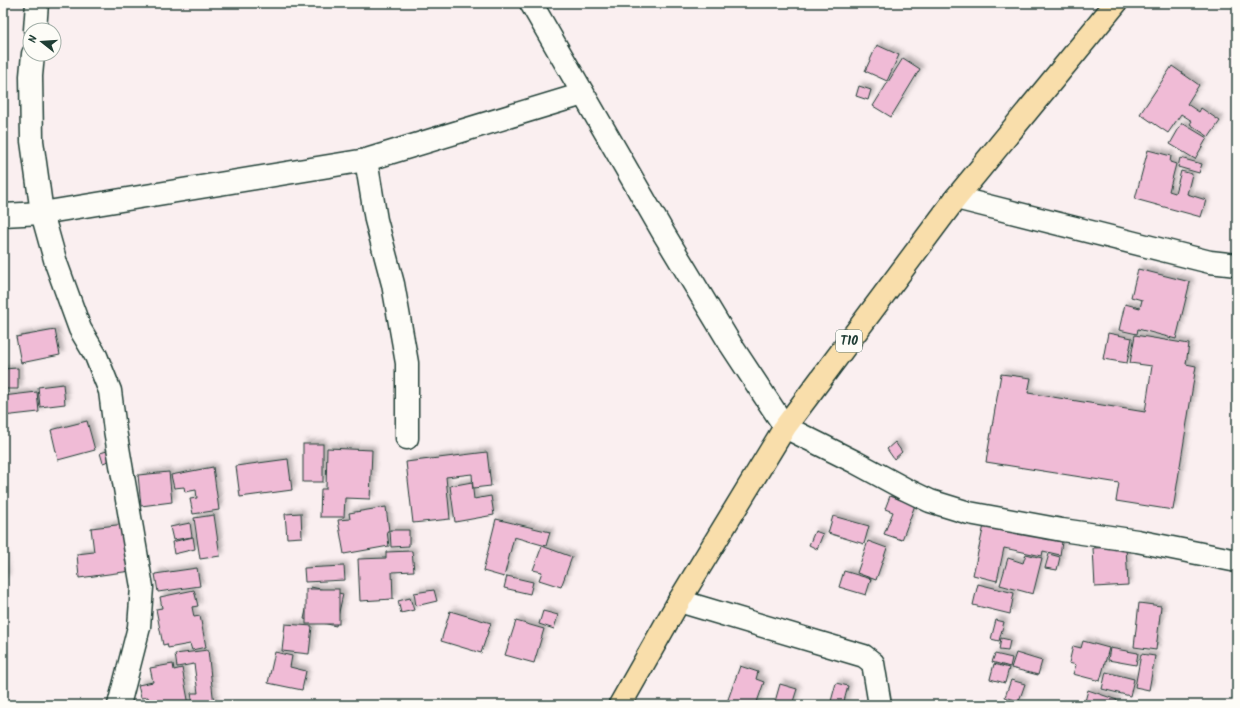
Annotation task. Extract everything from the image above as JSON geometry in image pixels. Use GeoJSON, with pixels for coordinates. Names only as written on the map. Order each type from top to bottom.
{"type":"FeatureCollection","features":[{"type":"Feature","properties":{"kind":"highway","name":"T10"},"geometry":{"type":"LineString","coordinates":[[620,705],[679,602],[785,427],[956,198],[1116,3]]}},
{"type":"Feature","properties":{"kind":"street"},"geometry":{"type":"LineString","coordinates":[[36,22],[37,3]]}},
{"type":"Feature","properties":{"kind":"street"},"geometry":{"type":"LineString","coordinates":[[531,3],[692,280],[731,345],[785,427],[930,501],[969,513],[1062,530],[1137,541],[1237,561]]}},
{"type":"Feature","properties":{"kind":"street"},"geometry":{"type":"LineString","coordinates":[[32,62],[31,76],[32,141],[42,212],[56,263],[80,329],[96,356],[110,391],[115,430],[139,562],[142,587],[139,628],[119,705]]}},
{"type":"Feature","properties":{"kind":"street"},"geometry":{"type":"LineString","coordinates":[[3,215],[42,212],[366,160],[584,94]]}},
{"type":"Feature","properties":{"kind":"street"},"geometry":{"type":"LineString","coordinates":[[366,160],[376,220],[393,284],[407,363],[407,438]]}},
{"type":"Feature","properties":{"kind":"street"},"geometry":{"type":"LineString","coordinates":[[956,198],[1210,262],[1237,265]]}},
{"type":"Feature","properties":{"kind":"street"},"geometry":{"type":"LineString","coordinates":[[679,602],[864,656],[873,663],[880,705]]}},
{"type":"Feature","properties":{"kind":"building"},"geometry":{"type":"Polygon","coordinates":[[[877,45],[899,55],[887,81],[865,71],[877,45]]]}},
{"type":"Feature","properties":{"kind":"building"},"geometry":{"type":"Polygon","coordinates":[[[903,58],[920,69],[891,117],[873,106],[903,58]]]}},
{"type":"Feature","properties":{"kind":"building"},"geometry":{"type":"Polygon","coordinates":[[[1172,66],[1199,85],[1187,104],[1199,112],[1201,108],[1220,121],[1209,137],[1190,124],[1192,121],[1181,114],[1168,133],[1140,114],[1172,66]]]}},
{"type":"Feature","properties":{"kind":"building"},"geometry":{"type":"Polygon","coordinates":[[[859,86],[871,90],[868,100],[856,96],[859,86]]]}},
{"type":"Feature","properties":{"kind":"building"},"geometry":{"type":"Polygon","coordinates":[[[1182,123],[1207,138],[1195,159],[1170,144],[1182,123]]]}},
{"type":"Feature","properties":{"kind":"building"},"geometry":{"type":"Polygon","coordinates":[[[1148,150],[1171,156],[1170,162],[1176,164],[1169,191],[1175,193],[1181,171],[1192,174],[1187,194],[1206,200],[1201,217],[1135,199],[1148,150]]]}},
{"type":"Feature","properties":{"kind":"building"},"geometry":{"type":"Polygon","coordinates":[[[1180,158],[1202,164],[1199,173],[1178,167],[1180,158]]]}},
{"type":"Feature","properties":{"kind":"building"},"geometry":{"type":"Polygon","coordinates":[[[1138,269],[1190,282],[1176,339],[1138,329],[1137,334],[1119,330],[1125,304],[1140,308],[1142,300],[1131,297],[1138,269]]]}},
{"type":"Feature","properties":{"kind":"building"},"geometry":{"type":"Polygon","coordinates":[[[55,330],[60,355],[21,363],[16,337],[55,330]]]}},
{"type":"Feature","properties":{"kind":"building"},"geometry":{"type":"Polygon","coordinates":[[[1108,333],[1132,338],[1127,363],[1103,359],[1108,333]]]}},
{"type":"Feature","properties":{"kind":"building"},"geometry":{"type":"Polygon","coordinates":[[[1135,335],[1189,344],[1186,364],[1196,366],[1173,510],[1116,501],[1119,483],[986,462],[1001,374],[1031,378],[1028,393],[1145,412],[1152,366],[1130,363],[1135,335]]]}},
{"type":"Feature","properties":{"kind":"building"},"geometry":{"type":"Polygon","coordinates":[[[18,368],[18,389],[3,389],[3,369],[18,368]]]}},
{"type":"Feature","properties":{"kind":"building"},"geometry":{"type":"Polygon","coordinates":[[[63,384],[65,404],[40,407],[38,387],[63,384]]]}},
{"type":"Feature","properties":{"kind":"building"},"geometry":{"type":"Polygon","coordinates":[[[37,392],[39,412],[3,416],[3,396],[37,392]]]}},
{"type":"Feature","properties":{"kind":"building"},"geometry":{"type":"Polygon","coordinates":[[[87,421],[95,450],[58,460],[51,430],[87,421]]]}},
{"type":"Feature","properties":{"kind":"building"},"geometry":{"type":"Polygon","coordinates":[[[895,442],[902,452],[894,459],[887,449],[895,442]]]}},
{"type":"Feature","properties":{"kind":"building"},"geometry":{"type":"Polygon","coordinates":[[[303,444],[323,444],[323,482],[303,482],[303,444]]]}},
{"type":"Feature","properties":{"kind":"building"},"geometry":{"type":"Polygon","coordinates":[[[327,448],[372,450],[370,499],[345,498],[344,517],[320,517],[321,489],[326,489],[327,448]]]}},
{"type":"Feature","properties":{"kind":"building"},"geometry":{"type":"Polygon","coordinates":[[[114,449],[117,458],[103,463],[100,453],[114,449]]]}},
{"type":"Feature","properties":{"kind":"building"},"geometry":{"type":"Polygon","coordinates":[[[487,452],[491,486],[473,488],[472,474],[446,477],[450,519],[413,523],[406,462],[487,452]]]}},
{"type":"Feature","properties":{"kind":"building"},"geometry":{"type":"Polygon","coordinates":[[[288,459],[292,490],[240,497],[236,466],[288,459]]]}},
{"type":"Feature","properties":{"kind":"building"},"geometry":{"type":"Polygon","coordinates":[[[213,467],[219,510],[193,514],[190,499],[197,498],[196,490],[185,492],[184,487],[174,488],[171,475],[213,467]]]}},
{"type":"Feature","properties":{"kind":"building"},"geometry":{"type":"Polygon","coordinates":[[[169,472],[172,502],[141,506],[138,475],[169,472]]]}},
{"type":"Feature","properties":{"kind":"building"},"geometry":{"type":"Polygon","coordinates":[[[472,482],[474,499],[491,496],[494,515],[455,522],[450,486],[472,482]]]}},
{"type":"Feature","properties":{"kind":"building"},"geometry":{"type":"Polygon","coordinates":[[[890,496],[915,505],[902,540],[884,534],[893,512],[885,509],[890,496]]]}},
{"type":"Feature","properties":{"kind":"building"},"geometry":{"type":"Polygon","coordinates":[[[386,507],[389,546],[344,554],[338,520],[350,519],[349,513],[386,507]]]}},
{"type":"Feature","properties":{"kind":"building"},"geometry":{"type":"Polygon","coordinates":[[[301,513],[302,537],[287,538],[285,514],[301,513]]]}},
{"type":"Feature","properties":{"kind":"building"},"geometry":{"type":"Polygon","coordinates":[[[214,515],[220,556],[200,559],[194,518],[214,515]]]}},
{"type":"Feature","properties":{"kind":"building"},"geometry":{"type":"Polygon","coordinates":[[[833,516],[869,526],[864,544],[828,533],[833,516]]]}},
{"type":"Feature","properties":{"kind":"building"},"geometry":{"type":"Polygon","coordinates":[[[496,519],[550,532],[546,546],[514,537],[504,577],[483,571],[496,519]]]}},
{"type":"Feature","properties":{"kind":"building"},"geometry":{"type":"Polygon","coordinates":[[[190,523],[192,537],[173,540],[170,527],[190,523]]]}},
{"type":"Feature","properties":{"kind":"building"},"geometry":{"type":"Polygon","coordinates":[[[125,524],[131,571],[79,578],[77,554],[94,552],[91,528],[125,524]]]}},
{"type":"Feature","properties":{"kind":"building"},"geometry":{"type":"Polygon","coordinates":[[[984,525],[1062,542],[1060,555],[1043,551],[1042,556],[1004,548],[997,581],[973,575],[984,525]]]}},
{"type":"Feature","properties":{"kind":"building"},"geometry":{"type":"Polygon","coordinates":[[[390,530],[409,530],[409,546],[391,547],[390,530]]]}},
{"type":"Feature","properties":{"kind":"building"},"geometry":{"type":"Polygon","coordinates":[[[815,531],[823,534],[817,549],[809,545],[815,531]]]}},
{"type":"Feature","properties":{"kind":"building"},"geometry":{"type":"Polygon","coordinates":[[[193,537],[195,549],[174,554],[172,542],[193,537]]]}},
{"type":"Feature","properties":{"kind":"building"},"geometry":{"type":"Polygon","coordinates":[[[868,541],[887,548],[876,580],[857,573],[868,541]]]}},
{"type":"Feature","properties":{"kind":"building"},"geometry":{"type":"Polygon","coordinates":[[[542,546],[572,557],[561,587],[539,580],[542,572],[533,570],[542,546]]]}},
{"type":"Feature","properties":{"kind":"building"},"geometry":{"type":"Polygon","coordinates":[[[1126,547],[1128,585],[1095,587],[1093,548],[1126,547]]]}},
{"type":"Feature","properties":{"kind":"building"},"geometry":{"type":"Polygon","coordinates":[[[412,551],[414,571],[392,572],[393,599],[360,601],[358,559],[386,558],[386,552],[412,551]]]}},
{"type":"Feature","properties":{"kind":"building"},"geometry":{"type":"Polygon","coordinates":[[[3,554],[6,578],[3,578],[3,554]]]}},
{"type":"Feature","properties":{"kind":"building"},"geometry":{"type":"Polygon","coordinates":[[[1026,554],[1042,558],[1033,594],[1000,585],[1008,558],[1023,563],[1026,554]]]}},
{"type":"Feature","properties":{"kind":"building"},"geometry":{"type":"Polygon","coordinates":[[[1049,554],[1060,557],[1057,570],[1045,568],[1049,554]]]}},
{"type":"Feature","properties":{"kind":"building"},"geometry":{"type":"Polygon","coordinates":[[[344,566],[345,580],[305,582],[304,568],[344,566]]]}},
{"type":"Feature","properties":{"kind":"building"},"geometry":{"type":"Polygon","coordinates":[[[197,568],[200,586],[158,592],[155,574],[197,568]]]}},
{"type":"Feature","properties":{"kind":"building"},"geometry":{"type":"Polygon","coordinates":[[[844,571],[871,579],[866,595],[839,587],[844,571]]]}},
{"type":"Feature","properties":{"kind":"building"},"geometry":{"type":"Polygon","coordinates":[[[507,576],[533,582],[530,594],[504,588],[507,576]]]}},
{"type":"Feature","properties":{"kind":"building"},"geometry":{"type":"Polygon","coordinates":[[[978,584],[1014,593],[1010,614],[973,605],[978,584]]]}},
{"type":"Feature","properties":{"kind":"building"},"geometry":{"type":"Polygon","coordinates":[[[311,587],[343,594],[336,626],[304,619],[311,587]]]}},
{"type":"Feature","properties":{"kind":"building"},"geometry":{"type":"Polygon","coordinates":[[[306,589],[339,589],[339,624],[306,624],[306,589]]]}},
{"type":"Feature","properties":{"kind":"building"},"geometry":{"type":"Polygon","coordinates":[[[194,590],[198,606],[192,607],[194,617],[200,616],[206,647],[192,650],[190,644],[168,648],[167,644],[163,645],[156,609],[162,608],[160,597],[194,590]]]}},
{"type":"Feature","properties":{"kind":"building"},"geometry":{"type":"Polygon","coordinates":[[[434,590],[437,601],[416,606],[414,593],[434,590]]]}},
{"type":"Feature","properties":{"kind":"building"},"geometry":{"type":"Polygon","coordinates":[[[410,598],[414,610],[401,613],[398,601],[410,598]]]}},
{"type":"Feature","properties":{"kind":"building"},"geometry":{"type":"Polygon","coordinates":[[[1139,603],[1161,606],[1156,650],[1134,647],[1139,603]]]}},
{"type":"Feature","properties":{"kind":"building"},"geometry":{"type":"Polygon","coordinates":[[[450,611],[491,623],[481,653],[441,641],[450,611]]]}},
{"type":"Feature","properties":{"kind":"building"},"geometry":{"type":"Polygon","coordinates":[[[543,611],[558,615],[554,629],[539,624],[543,611]]]}},
{"type":"Feature","properties":{"kind":"building"},"geometry":{"type":"Polygon","coordinates":[[[996,620],[1004,622],[999,641],[991,639],[996,620]]]}},
{"type":"Feature","properties":{"kind":"building"},"geometry":{"type":"Polygon","coordinates":[[[516,621],[544,629],[534,663],[505,655],[516,621]]]}},
{"type":"Feature","properties":{"kind":"building"},"geometry":{"type":"Polygon","coordinates":[[[285,624],[312,626],[309,654],[282,651],[285,624]]]}},
{"type":"Feature","properties":{"kind":"building"},"geometry":{"type":"Polygon","coordinates":[[[1001,638],[1010,640],[1008,651],[999,650],[1001,638]]]}},
{"type":"Feature","properties":{"kind":"building"},"geometry":{"type":"Polygon","coordinates":[[[1083,641],[1109,648],[1100,681],[1073,674],[1076,665],[1069,663],[1073,646],[1081,648],[1083,641]]]}},
{"type":"Feature","properties":{"kind":"building"},"geometry":{"type":"Polygon","coordinates":[[[1110,648],[1138,653],[1136,665],[1108,660],[1110,648]]]}},
{"type":"Feature","properties":{"kind":"building"},"geometry":{"type":"Polygon","coordinates":[[[208,650],[214,705],[193,705],[191,693],[198,693],[194,664],[177,667],[175,654],[208,650]]]}},
{"type":"Feature","properties":{"kind":"building"},"geometry":{"type":"Polygon","coordinates":[[[275,652],[292,656],[290,667],[306,671],[302,690],[268,683],[275,652]]]}},
{"type":"Feature","properties":{"kind":"building"},"geometry":{"type":"Polygon","coordinates":[[[1016,653],[1042,661],[1038,675],[1011,668],[1016,653]]]}},
{"type":"Feature","properties":{"kind":"building"},"geometry":{"type":"Polygon","coordinates":[[[995,654],[1012,658],[1010,667],[992,662],[995,654]]]}},
{"type":"Feature","properties":{"kind":"building"},"geometry":{"type":"Polygon","coordinates":[[[1141,654],[1155,656],[1149,690],[1135,687],[1141,654]]]}},
{"type":"Feature","properties":{"kind":"building"},"geometry":{"type":"Polygon","coordinates":[[[173,664],[174,670],[182,668],[189,705],[156,705],[155,702],[149,703],[148,697],[141,698],[138,685],[153,682],[150,668],[173,664]]]}},
{"type":"Feature","properties":{"kind":"building"},"geometry":{"type":"Polygon","coordinates":[[[994,664],[1009,668],[1005,683],[990,679],[994,664]]]}},
{"type":"Feature","properties":{"kind":"building"},"geometry":{"type":"Polygon","coordinates":[[[740,666],[758,672],[756,679],[764,682],[756,705],[726,705],[740,666]]]}},
{"type":"Feature","properties":{"kind":"building"},"geometry":{"type":"Polygon","coordinates":[[[1106,672],[1134,679],[1130,696],[1102,689],[1106,672]]]}},
{"type":"Feature","properties":{"kind":"building"},"geometry":{"type":"Polygon","coordinates":[[[1011,680],[1025,684],[1019,701],[1005,697],[1011,680]]]}},
{"type":"Feature","properties":{"kind":"building"},"geometry":{"type":"Polygon","coordinates":[[[836,683],[848,686],[843,705],[830,705],[836,683]]]}},
{"type":"Feature","properties":{"kind":"building"},"geometry":{"type":"Polygon","coordinates":[[[780,684],[797,689],[792,705],[774,705],[780,684]]]}},
{"type":"Feature","properties":{"kind":"building"},"geometry":{"type":"Polygon","coordinates":[[[1088,690],[1117,700],[1115,705],[1084,705],[1088,690]]]}}]}
